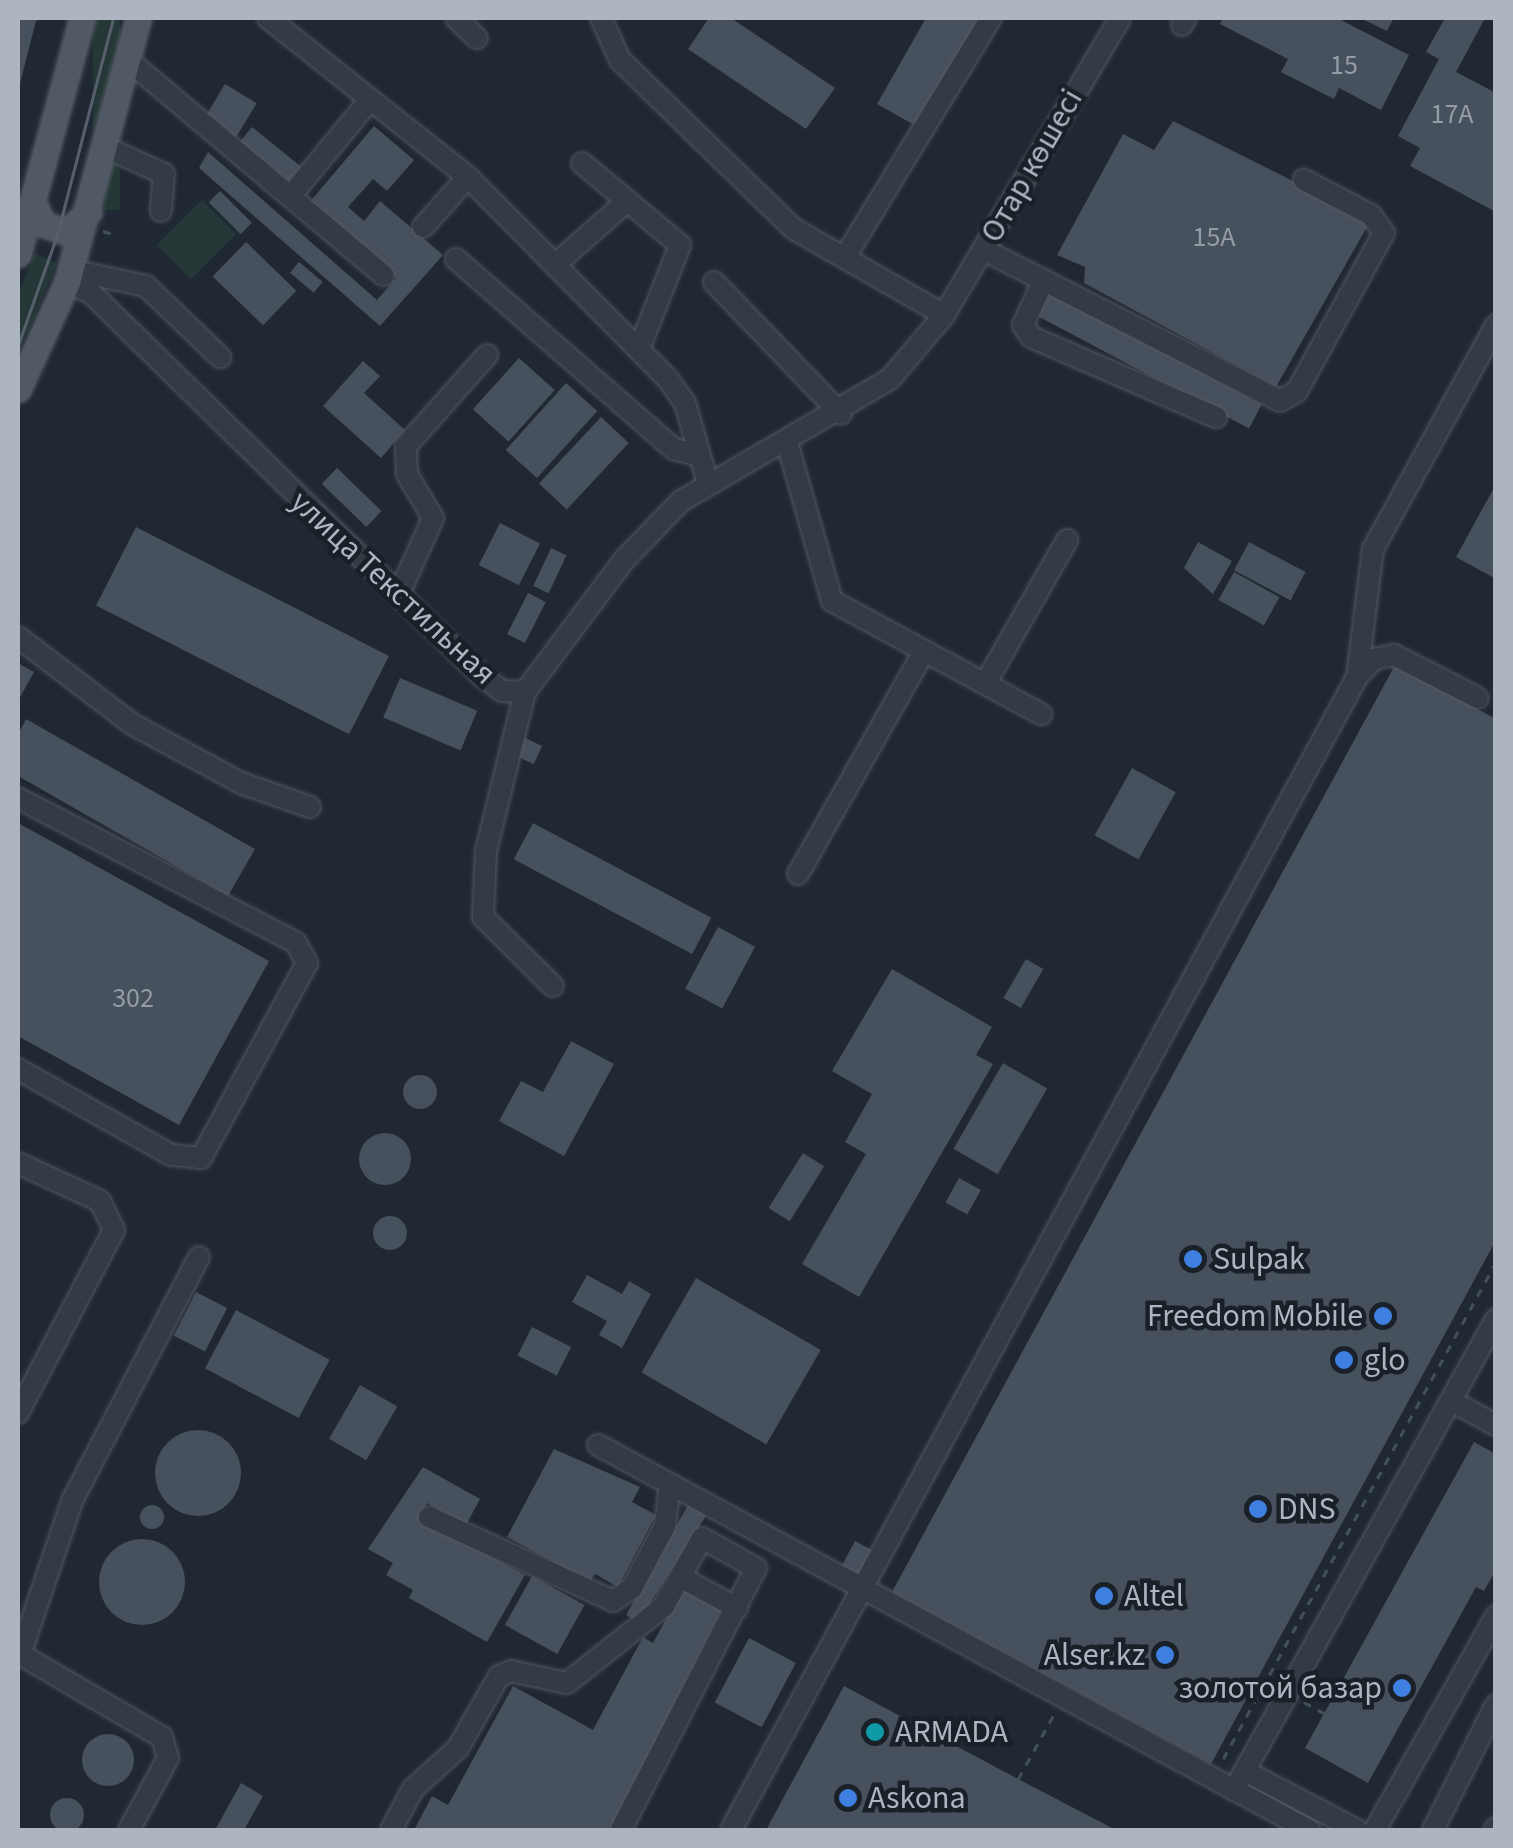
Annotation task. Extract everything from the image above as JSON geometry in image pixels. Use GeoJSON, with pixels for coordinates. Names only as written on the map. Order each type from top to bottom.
{"type":"FeatureCollection","features":[{"type":"Feature","properties":{"kind":"main road"},"geometry":{"type":"LineString","coordinates":[[18,254],[82,18]]}},
{"type":"Feature","properties":{"kind":"main road"},"geometry":{"type":"LineString","coordinates":[[18,389],[69,276],[90,210],[138,18]]}},
{"type":"Feature","properties":{"kind":"main road"},"geometry":{"type":"LineString","coordinates":[[26,219],[66,232],[90,210]]}},
{"type":"Feature","properties":{"kind":"street"},"geometry":{"type":"LineString","coordinates":[[268,18],[468,177],[557,263],[686,403],[697,455],[708,484]]}},
{"type":"Feature","properties":{"kind":"street"},"geometry":{"type":"LineString","coordinates":[[456,18],[477,38]]}},
{"type":"Feature","properties":{"kind":"street"},"geometry":{"type":"LineString","coordinates":[[601,18],[606,44],[697,138],[794,229],[944,314]]}},
{"type":"Feature","properties":{"kind":"street"},"geometry":{"type":"LineString","coordinates":[[845,257],[991,18]]}},
{"type":"Feature","properties":{"kind":"street","name":"Отар көшесі"},"geometry":{"type":"LineString","coordinates":[[944,314],[1120,18]]}},
{"type":"Feature","properties":{"kind":"street"},"geometry":{"type":"LineString","coordinates":[[128,60],[383,274]]}},
{"type":"Feature","properties":{"kind":"street"},"geometry":{"type":"LineString","coordinates":[[292,194],[369,101]]}},
{"type":"Feature","properties":{"kind":"street"},"geometry":{"type":"LineString","coordinates":[[106,147],[164,174],[160,211]]}},
{"type":"Feature","properties":{"kind":"street"},"geometry":{"type":"LineString","coordinates":[[582,163],[680,245],[638,349]]}},
{"type":"Feature","properties":{"kind":"street"},"geometry":{"type":"LineString","coordinates":[[423,227],[468,177]]}},
{"type":"Feature","properties":{"kind":"street"},"geometry":{"type":"LineString","coordinates":[[984,250],[1280,401],[1288,398],[1384,233],[1371,214],[1304,180]]}},
{"type":"Feature","properties":{"kind":"street"},"geometry":{"type":"LineString","coordinates":[[557,263],[627,200]]}},
{"type":"Feature","properties":{"kind":"street"},"geometry":{"type":"LineString","coordinates":[[456,258],[674,449],[697,455]]}},
{"type":"Feature","properties":{"kind":"street"},"geometry":{"type":"LineString","coordinates":[[69,276],[146,286],[220,358]]}},
{"type":"Feature","properties":{"kind":"street","name":"улица Текстильная"},"geometry":{"type":"LineString","coordinates":[[69,276],[481,675],[502,690],[525,692],[624,559],[708,484],[841,414],[890,379],[944,314]]}},
{"type":"Feature","properties":{"kind":"street"},"geometry":{"type":"LineString","coordinates":[[1044,280],[1023,325],[1031,337],[1216,417]]}},
{"type":"Feature","properties":{"kind":"street"},"geometry":{"type":"LineString","coordinates":[[714,282],[841,414]]}},
{"type":"Feature","properties":{"kind":"street"},"geometry":{"type":"LineString","coordinates":[[1357,677],[1373,548],[1496,325]]}},
{"type":"Feature","properties":{"kind":"street"},"geometry":{"type":"LineString","coordinates":[[400,594],[433,518],[407,474],[406,446],[486,355]]}},
{"type":"Feature","properties":{"kind":"street"},"geometry":{"type":"LineString","coordinates":[[786,442],[832,602],[1041,714]]}},
{"type":"Feature","properties":{"kind":"street"},"geometry":{"type":"LineString","coordinates":[[985,684],[1067,540]]}},
{"type":"Feature","properties":{"kind":"street"},"geometry":{"type":"LineString","coordinates":[[18,637],[132,724],[240,784],[310,807]]}},
{"type":"Feature","properties":{"kind":"street"},"geometry":{"type":"LineString","coordinates":[[798,874],[924,651]]}},
{"type":"Feature","properties":{"kind":"street"},"geometry":{"type":"LineString","coordinates":[[731,1830],[866,1591],[1357,677],[1374,659],[1394,654],[1478,698]]}},
{"type":"Feature","properties":{"kind":"street"},"geometry":{"type":"LineString","coordinates":[[525,692],[486,851],[484,918],[554,986]]}},
{"type":"Feature","properties":{"kind":"street"},"geometry":{"type":"LineString","coordinates":[[18,798],[296,944],[307,963],[201,1158],[171,1155],[18,1069]]}},
{"type":"Feature","properties":{"kind":"street"},"geometry":{"type":"LineString","coordinates":[[18,1163],[100,1201],[114,1230],[18,1413]]}},
{"type":"Feature","properties":{"kind":"street"},"geometry":{"type":"LineString","coordinates":[[128,1830],[168,1758],[162,1736],[19,1654],[72,1501],[200,1257]]}},
{"type":"Feature","properties":{"kind":"street"},"geometry":{"type":"LineString","coordinates":[[1239,1780],[1496,1319]]}},
{"type":"Feature","properties":{"kind":"street"},"geometry":{"type":"LineString","coordinates":[[1450,1401],[1496,1425]]}},
{"type":"Feature","properties":{"kind":"street"},"geometry":{"type":"LineString","coordinates":[[598,1445],[1212,1778],[1239,1780],[1358,1830]]}},
{"type":"Feature","properties":{"kind":"street"},"geometry":{"type":"LineString","coordinates":[[429,1517],[613,1601],[632,1588],[664,1526],[670,1484]]}},
{"type":"Feature","properties":{"kind":"street"},"geometry":{"type":"LineString","coordinates":[[390,1830],[414,1789],[458,1748],[499,1676],[511,1671],[567,1684],[632,1637],[680,1577],[702,1538],[756,1568],[621,1830]]}},
{"type":"Feature","properties":{"kind":"street"},"geometry":{"type":"LineString","coordinates":[[680,1577],[736,1608]]}},
{"type":"Feature","properties":{"kind":"street"},"geometry":{"type":"LineString","coordinates":[[1375,1830],[1496,1616]]}},
{"type":"Feature","properties":{"kind":"street"},"geometry":{"type":"LineString","coordinates":[[1433,1830],[1496,1705]]}},
{"type":"Feature","properties":{"kind":"street"},"geometry":{"type":"LineString","coordinates":[[1239,1780],[1309,1830]]}},
{"type":"Feature","properties":{"kind":"path"},"geometry":{"type":"LineString","coordinates":[[1212,1778],[1496,1262]]}},
{"type":"Feature","properties":{"kind":"path"},"geometry":{"type":"LineString","coordinates":[[1416,1386],[1425,1391]]}},
{"type":"Feature","properties":{"kind":"path"},"geometry":{"type":"LineString","coordinates":[[1018,1779],[1064,1698]]}},
{"type":"Feature","properties":{"kind":"path"},"geometry":{"type":"LineString","coordinates":[[1299,1700],[1324,1713]]}},
{"type":"Feature","properties":{"kind":"shaded area"},"geometry":{"type":"Polygon","coordinates":[[[93,18],[120,18],[120,210],[93,210],[93,18]]]}},
{"type":"Feature","properties":{"kind":"shaded area"},"geometry":{"type":"Polygon","coordinates":[[[202,200],[236,234],[191,279],[157,245],[202,200]]]}},
{"type":"Feature","properties":{"kind":"shaded area"},"geometry":{"type":"Polygon","coordinates":[[[35,253],[57,263],[18,355],[18,296],[35,253]]]}},
{"type":"Feature","properties":{"kind":"building"},"geometry":{"type":"Polygon","coordinates":[[[18,18],[47,18],[36,21],[19,87],[18,18]]]}},
{"type":"Feature","properties":{"kind":"building"},"geometry":{"type":"Polygon","coordinates":[[[709,18],[731,18],[835,88],[806,129],[688,49],[709,18]]]}},
{"type":"Feature","properties":{"kind":"building"},"geometry":{"type":"Polygon","coordinates":[[[926,18],[980,18],[918,127],[877,104],[926,18]]]}},
{"type":"Feature","properties":{"kind":"building"},"geometry":{"type":"Polygon","coordinates":[[[1223,18],[1337,18],[1409,55],[1381,110],[1339,88],[1334,99],[1281,72],[1288,59],[1220,24],[1223,18]]]}},
{"type":"Feature","properties":{"kind":"building"},"geometry":{"type":"Polygon","coordinates":[[[1360,18],[1394,18],[1387,31],[1360,18]]]}},
{"type":"Feature","properties":{"kind":"building"},"geometry":{"type":"Polygon","coordinates":[[[1445,18],[1485,18],[1456,72],[1496,93],[1496,212],[1410,166],[1420,148],[1398,136],[1439,59],[1426,52],[1445,18]]]}},
{"type":"Feature","properties":{"kind":"building"},"geometry":{"type":"Polygon","coordinates":[[[225,84],[257,103],[235,139],[203,120],[225,84]]]}},
{"type":"Feature","properties":{"kind":"building"},"geometry":{"type":"Polygon","coordinates":[[[1173,121],[1371,220],[1276,387],[1084,283],[1085,267],[1057,255],[1123,134],[1154,150],[1173,121]]]}},
{"type":"Feature","properties":{"kind":"building"},"geometry":{"type":"Polygon","coordinates":[[[374,126],[414,160],[387,191],[373,179],[348,207],[364,221],[380,201],[443,255],[380,326],[199,168],[208,152],[377,300],[396,278],[308,204],[374,126]]]}},
{"type":"Feature","properties":{"kind":"building"},"geometry":{"type":"Polygon","coordinates":[[[252,127],[303,169],[291,183],[240,142],[252,127]]]}},
{"type":"Feature","properties":{"kind":"building"},"geometry":{"type":"Polygon","coordinates":[[[220,191],[252,223],[241,234],[209,202],[220,191]]]}},
{"type":"Feature","properties":{"kind":"building"},"geometry":{"type":"Polygon","coordinates":[[[246,242],[296,291],[263,325],[213,277],[246,242]]]}},
{"type":"Feature","properties":{"kind":"building"},"geometry":{"type":"Polygon","coordinates":[[[299,262],[323,282],[314,293],[290,273],[299,262]]]}},
{"type":"Feature","properties":{"kind":"building"},"geometry":{"type":"Polygon","coordinates":[[[1048,291],[1262,405],[1249,428],[1035,315],[1048,291]]]}},
{"type":"Feature","properties":{"kind":"building"},"geometry":{"type":"Polygon","coordinates":[[[519,358],[555,390],[509,441],[473,409],[519,358]]]}},
{"type":"Feature","properties":{"kind":"building"},"geometry":{"type":"Polygon","coordinates":[[[363,361],[380,376],[364,393],[405,430],[381,458],[323,406],[363,361]]]}},
{"type":"Feature","properties":{"kind":"building"},"geometry":{"type":"Polygon","coordinates":[[[566,383],[597,411],[537,478],[506,450],[566,383]]]}},
{"type":"Feature","properties":{"kind":"building"},"geometry":{"type":"Polygon","coordinates":[[[601,417],[629,443],[567,509],[539,484],[601,417]]]}},
{"type":"Feature","properties":{"kind":"building"},"geometry":{"type":"Polygon","coordinates":[[[337,468],[382,511],[366,527],[322,484],[337,468]]]}},
{"type":"Feature","properties":{"kind":"building"},"geometry":{"type":"Polygon","coordinates":[[[1496,484],[1496,579],[1456,557],[1496,484]]]}},
{"type":"Feature","properties":{"kind":"building"},"geometry":{"type":"Polygon","coordinates":[[[500,523],[540,543],[519,585],[479,565],[500,523]]]}},
{"type":"Feature","properties":{"kind":"building"},"geometry":{"type":"Polygon","coordinates":[[[136,527],[389,656],[349,734],[96,605],[136,527]]]}},
{"type":"Feature","properties":{"kind":"building"},"geometry":{"type":"Polygon","coordinates":[[[1198,542],[1232,561],[1213,594],[1184,568],[1198,542]]]}},
{"type":"Feature","properties":{"kind":"building"},"geometry":{"type":"Polygon","coordinates":[[[1249,542],[1306,572],[1290,600],[1234,570],[1249,542]]]}},
{"type":"Feature","properties":{"kind":"building"},"geometry":{"type":"Polygon","coordinates":[[[551,548],[566,555],[549,593],[533,586],[551,548]]]}},
{"type":"Feature","properties":{"kind":"building"},"geometry":{"type":"Polygon","coordinates":[[[1234,572],[1279,597],[1264,625],[1218,600],[1234,572]]]}},
{"type":"Feature","properties":{"kind":"building"},"geometry":{"type":"Polygon","coordinates":[[[528,593],[546,602],[525,643],[507,634],[528,593]]]}},
{"type":"Feature","properties":{"kind":"building"},"geometry":{"type":"Polygon","coordinates":[[[18,663],[34,672],[18,701],[18,663]]]}},
{"type":"Feature","properties":{"kind":"building"},"geometry":{"type":"Polygon","coordinates":[[[1395,665],[1496,719],[1496,1240],[1211,1764],[892,1592],[1395,665]]]}},
{"type":"Feature","properties":{"kind":"building"},"geometry":{"type":"Polygon","coordinates":[[[400,678],[477,711],[461,750],[383,718],[400,678]]]}},
{"type":"Feature","properties":{"kind":"building"},"geometry":{"type":"Polygon","coordinates":[[[26,719],[255,849],[228,896],[18,776],[18,734],[26,719]]]}},
{"type":"Feature","properties":{"kind":"building"},"geometry":{"type":"Polygon","coordinates":[[[525,738],[542,746],[534,764],[517,756],[525,738]]]}},
{"type":"Feature","properties":{"kind":"building"},"geometry":{"type":"Polygon","coordinates":[[[1132,768],[1176,792],[1138,860],[1095,835],[1132,768]]]}},
{"type":"Feature","properties":{"kind":"building"},"geometry":{"type":"Polygon","coordinates":[[[18,823],[269,961],[179,1125],[18,1036],[18,823]]]}},
{"type":"Feature","properties":{"kind":"building"},"geometry":{"type":"Polygon","coordinates":[[[533,823],[711,918],[692,954],[514,859],[533,823]]]}},
{"type":"Feature","properties":{"kind":"building"},"geometry":{"type":"Polygon","coordinates":[[[718,927],[755,947],[722,1009],[685,989],[718,927]]]}},
{"type":"Feature","properties":{"kind":"building"},"geometry":{"type":"Polygon","coordinates":[[[1026,959],[1043,969],[1021,1008],[1004,998],[1026,959]]]}},
{"type":"Feature","properties":{"kind":"building"},"geometry":{"type":"Polygon","coordinates":[[[892,969],[992,1027],[976,1055],[993,1064],[859,1297],[802,1264],[866,1154],[845,1142],[872,1094],[832,1071],[892,969]]]}},
{"type":"Feature","properties":{"kind":"building"},"geometry":{"type":"Polygon","coordinates":[[[571,1041],[614,1064],[564,1156],[499,1121],[521,1081],[543,1092],[571,1041]]]}},
{"type":"Feature","properties":{"kind":"building"},"geometry":{"type":"Polygon","coordinates":[[[1003,1063],[1047,1088],[998,1174],[954,1149],[1003,1063]]]}},
{"type":"Feature","properties":{"kind":"building"},"geometry":{"type":"Polygon","coordinates":[[[420,1075],[432,1080],[437,1092],[432,1104],[420,1109],[408,1104],[403,1092],[408,1080],[420,1075]]]}},
{"type":"Feature","properties":{"kind":"building"},"geometry":{"type":"Polygon","coordinates":[[[385,1133],[403,1141],[411,1159],[403,1177],[385,1185],[367,1177],[359,1159],[367,1141],[385,1133]]]}},
{"type":"Feature","properties":{"kind":"building"},"geometry":{"type":"Polygon","coordinates":[[[803,1153],[824,1166],[790,1221],[769,1208],[803,1153]]]}},
{"type":"Feature","properties":{"kind":"building"},"geometry":{"type":"Polygon","coordinates":[[[959,1178],[981,1190],[967,1215],[945,1202],[959,1178]]]}},
{"type":"Feature","properties":{"kind":"building"},"geometry":{"type":"Polygon","coordinates":[[[390,1216],[402,1221],[407,1233],[402,1245],[390,1250],[378,1245],[373,1233],[378,1221],[390,1216]]]}},
{"type":"Feature","properties":{"kind":"building"},"geometry":{"type":"Polygon","coordinates":[[[587,1275],[622,1294],[629,1281],[651,1294],[622,1348],[599,1335],[607,1321],[572,1302],[587,1275]]]}},
{"type":"Feature","properties":{"kind":"building"},"geometry":{"type":"Polygon","coordinates":[[[696,1278],[821,1350],[766,1444],[642,1372],[696,1278]]]}},
{"type":"Feature","properties":{"kind":"building"},"geometry":{"type":"Polygon","coordinates":[[[196,1292],[227,1308],[205,1352],[174,1336],[196,1292]]]}},
{"type":"Feature","properties":{"kind":"building"},"geometry":{"type":"Polygon","coordinates":[[[236,1310],[330,1360],[299,1418],[205,1368],[236,1310]]]}},
{"type":"Feature","properties":{"kind":"building"},"geometry":{"type":"Polygon","coordinates":[[[532,1327],[571,1347],[557,1375],[517,1356],[532,1327]]]}},
{"type":"Feature","properties":{"kind":"building"},"geometry":{"type":"Polygon","coordinates":[[[360,1385],[397,1406],[366,1460],[329,1439],[360,1385]]]}},
{"type":"Feature","properties":{"kind":"building"},"geometry":{"type":"Polygon","coordinates":[[[198,1430],[222,1437],[234,1449],[241,1473],[234,1497],[222,1509],[198,1516],[174,1509],[162,1497],[155,1473],[162,1449],[174,1437],[198,1430]]]}},
{"type":"Feature","properties":{"kind":"building"},"geometry":{"type":"Polygon","coordinates":[[[1474,1442],[1496,1454],[1496,1570],[1484,1591],[1476,1587],[1368,1783],[1305,1748],[1474,1442]]]}},
{"type":"Feature","properties":{"kind":"building"},"geometry":{"type":"Polygon","coordinates":[[[554,1449],[640,1487],[632,1502],[656,1515],[618,1587],[595,1574],[590,1582],[507,1537],[554,1449]]]}},
{"type":"Feature","properties":{"kind":"building"},"geometry":{"type":"Polygon","coordinates":[[[423,1467],[480,1499],[466,1525],[427,1503],[419,1518],[525,1575],[487,1642],[409,1598],[413,1590],[386,1575],[393,1563],[368,1549],[423,1467]]]}},
{"type":"Feature","properties":{"kind":"building"},"geometry":{"type":"Polygon","coordinates":[[[152,1505],[164,1517],[152,1529],[140,1517],[152,1505]]]}},
{"type":"Feature","properties":{"kind":"building"},"geometry":{"type":"Polygon","coordinates":[[[688,1505],[706,1516],[638,1622],[626,1615],[688,1505]]]}},
{"type":"Feature","properties":{"kind":"building"},"geometry":{"type":"Polygon","coordinates":[[[142,1539],[166,1546],[178,1558],[185,1582],[178,1606],[166,1618],[142,1625],[118,1618],[106,1606],[99,1582],[106,1558],[118,1546],[142,1539]]]}},
{"type":"Feature","properties":{"kind":"building"},"geometry":{"type":"Polygon","coordinates":[[[855,1541],[879,1554],[864,1581],[840,1568],[855,1541]]]}},
{"type":"Feature","properties":{"kind":"building"},"geometry":{"type":"Polygon","coordinates":[[[532,1576],[584,1605],[557,1654],[505,1625],[532,1576]]]}},
{"type":"Feature","properties":{"kind":"building"},"geometry":{"type":"Polygon","coordinates":[[[683,1588],[722,1609],[611,1830],[414,1830],[432,1796],[448,1805],[513,1686],[593,1730],[643,1637],[653,1643],[683,1588]]]}},
{"type":"Feature","properties":{"kind":"building"},"geometry":{"type":"Polygon","coordinates":[[[749,1638],[796,1663],[762,1727],[715,1702],[749,1638]]]}},
{"type":"Feature","properties":{"kind":"building","name":"ARMADA"},"geometry":{"type":"Polygon","coordinates":[[[844,1686],[1018,1779],[1116,1830],[766,1830],[844,1686]]]}},
{"type":"Feature","properties":{"kind":"building"},"geometry":{"type":"Polygon","coordinates":[[[108,1734],[126,1742],[134,1760],[126,1778],[108,1786],[90,1778],[82,1760],[90,1742],[108,1734]]]}},
{"type":"Feature","properties":{"kind":"building"},"geometry":{"type":"Polygon","coordinates":[[[241,1783],[263,1796],[244,1830],[215,1830],[241,1783]]]}},
{"type":"Feature","properties":{"kind":"building"},"geometry":{"type":"Polygon","coordinates":[[[67,1798],[79,1803],[84,1815],[79,1827],[67,1832],[55,1827],[50,1815],[55,1803],[67,1798]]]}},
{"type":"Feature","properties":{"kind":"tram line"},"geometry":{"type":"LineString","coordinates":[[18,345],[57,235],[113,18]]}},
{"type":"Feature","properties":{"kind":"place","name":"Sulpak"},"geometry":{"type":"Point","coordinates":[1193,1259]}},
{"type":"Feature","properties":{"kind":"place","name":"Freedom Mobile"},"geometry":{"type":"Point","coordinates":[1383,1316]}},
{"type":"Feature","properties":{"kind":"place","name":"glo"},"geometry":{"type":"Point","coordinates":[1344,1360]}},
{"type":"Feature","properties":{"kind":"place","name":"DNS"},"geometry":{"type":"Point","coordinates":[1258,1509]}},
{"type":"Feature","properties":{"kind":"place","name":"Altel"},"geometry":{"type":"Point","coordinates":[1104,1596]}},
{"type":"Feature","properties":{"kind":"place","name":"Alser.kz"},"geometry":{"type":"Point","coordinates":[1165,1655]}},
{"type":"Feature","properties":{"kind":"place","name":"золотой базар"},"geometry":{"type":"Point","coordinates":[1402,1688]}},
{"type":"Feature","properties":{"kind":"place","name":"ARMADA"},"geometry":{"type":"Point","coordinates":[875,1732]}},
{"type":"Feature","properties":{"kind":"place","name":"Askona"},"geometry":{"type":"Point","coordinates":[848,1798]}}]}
